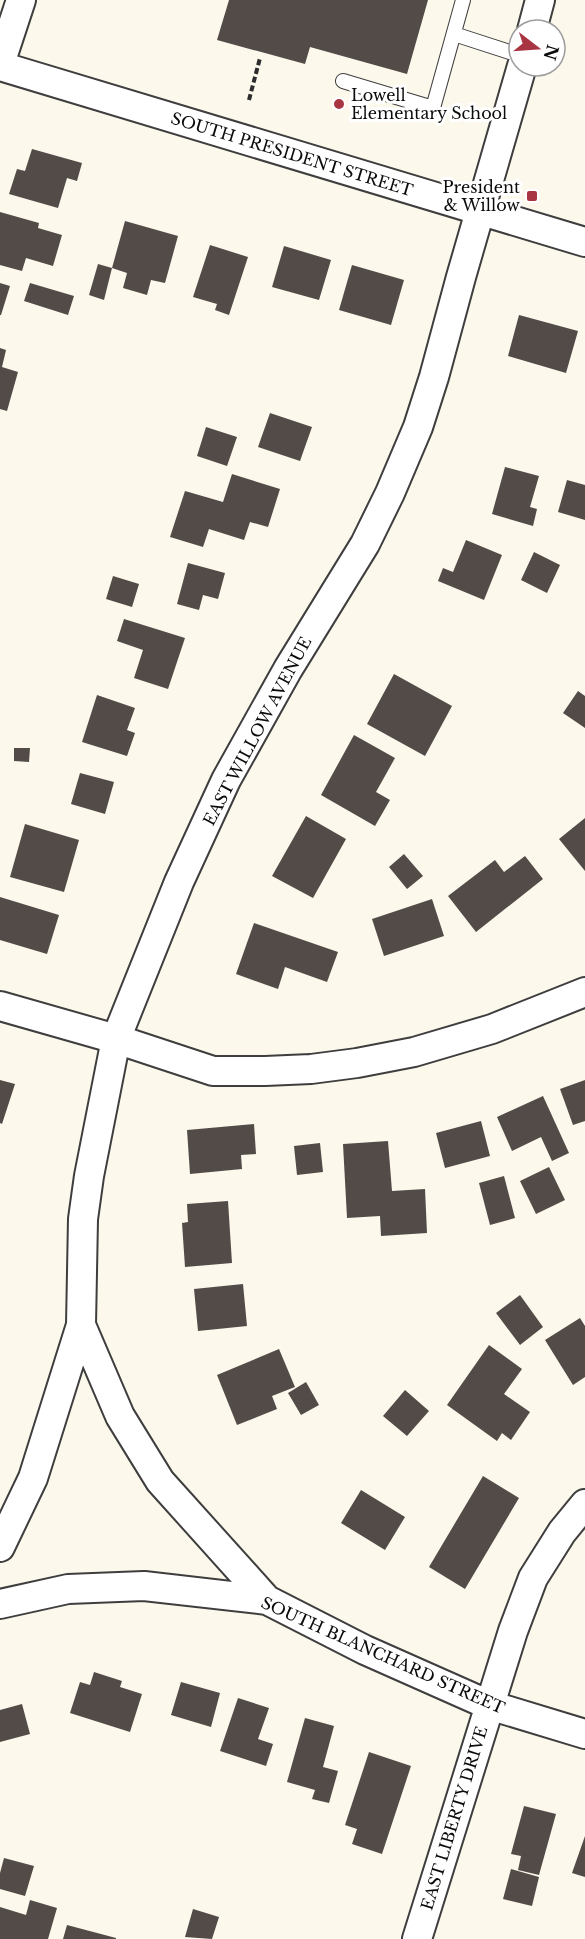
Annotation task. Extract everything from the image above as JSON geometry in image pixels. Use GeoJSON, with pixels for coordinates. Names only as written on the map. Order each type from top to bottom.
{"type":"FeatureCollection","features":[{"type":"Feature","properties":{"kind":"street"},"geometry":{"type":"LineString","coordinates":[[0,65],[21,0]]}},
{"type":"Feature","properties":{"kind":"street"},"geometry":{"type":"LineString","coordinates":[[535,18],[540,0]]}},
{"type":"Feature","properties":{"kind":"street","name":"SOUTH PRESIDENT STREET"},"geometry":{"type":"LineString","coordinates":[[0,65],[585,243]]}},
{"type":"Feature","properties":{"kind":"street","name":"EAST WILLOW AVENUE"},"geometry":{"type":"LineString","coordinates":[[0,1547],[33,1478],[81,1325],[83,1219],[88,1176],[116,1039],[179,882],[226,780],[288,669],[365,544],[418,427],[519,78]]}},
{"type":"Feature","properties":{"kind":"street"},"geometry":{"type":"LineString","coordinates":[[0,1006],[116,1039],[213,1071],[265,1071],[311,1069],[391,1056],[460,1039],[585,992]]}},
{"type":"Feature","properties":{"kind":"street"},"geometry":{"type":"LineString","coordinates":[[81,1325],[120,1416],[160,1481],[267,1600]]}},
{"type":"Feature","properties":{"kind":"street","name":"EAST LIBERTY DRIVE"},"geometry":{"type":"LineString","coordinates":[[417,1939],[489,1705],[533,1578],[562,1532],[585,1504]]}},
{"type":"Feature","properties":{"kind":"street","name":"SOUTH BLANCHARD STREET"},"geometry":{"type":"LineString","coordinates":[[0,1604],[68,1589],[144,1586],[267,1600],[365,1650],[489,1705],[585,1734]]}},
{"type":"Feature","properties":{"kind":"lane"},"geometry":{"type":"LineString","coordinates":[[344,81],[433,108],[463,0]]}},
{"type":"Feature","properties":{"kind":"lane"},"geometry":{"type":"LineString","coordinates":[[454,34],[507,51]]}},
{"type":"Feature","properties":{"kind":"path"},"geometry":{"type":"LineString","coordinates":[[249,100],[260,58]]}},
{"type":"Feature","properties":{"kind":"building"},"geometry":{"type":"Polygon","coordinates":[[[229,0],[428,0],[407,74],[310,47],[305,64],[217,40],[229,0]]]}},
{"type":"Feature","properties":{"kind":"building"},"geometry":{"type":"Polygon","coordinates":[[[32,149],[82,163],[77,181],[67,178],[58,208],[9,194],[17,169],[25,171],[32,149]]]}},
{"type":"Feature","properties":{"kind":"building"},"geometry":{"type":"Polygon","coordinates":[[[0,212],[39,223],[38,228],[62,235],[53,266],[26,258],[22,271],[0,265],[0,212]]]}},
{"type":"Feature","properties":{"kind":"building"},"geometry":{"type":"Polygon","coordinates":[[[125,221],[178,236],[165,283],[151,280],[147,295],[123,288],[127,273],[112,268],[125,221]]]}},
{"type":"Feature","properties":{"kind":"building"},"geometry":{"type":"Polygon","coordinates":[[[210,245],[248,257],[229,315],[215,310],[217,304],[193,297],[210,245]]]}},
{"type":"Feature","properties":{"kind":"building"},"geometry":{"type":"Polygon","coordinates":[[[284,246],[331,260],[319,300],[272,287],[284,246]]]}},
{"type":"Feature","properties":{"kind":"building"},"geometry":{"type":"Polygon","coordinates":[[[98,264],[112,268],[104,300],[89,295],[98,264]]]}},
{"type":"Feature","properties":{"kind":"building"},"geometry":{"type":"Polygon","coordinates":[[[352,265],[404,280],[391,325],[339,310],[352,265]]]}},
{"type":"Feature","properties":{"kind":"building"},"geometry":{"type":"Polygon","coordinates":[[[0,283],[10,286],[1,315],[0,315],[0,283]]]}},
{"type":"Feature","properties":{"kind":"building"},"geometry":{"type":"Polygon","coordinates":[[[30,283],[74,296],[68,315],[24,301],[30,283]]]}},
{"type":"Feature","properties":{"kind":"building"},"geometry":{"type":"Polygon","coordinates":[[[519,315],[578,331],[566,373],[508,356],[519,315]]]}},
{"type":"Feature","properties":{"kind":"building"},"geometry":{"type":"Polygon","coordinates":[[[0,348],[6,350],[2,367],[18,372],[7,411],[0,409],[0,348]]]}},
{"type":"Feature","properties":{"kind":"building"},"geometry":{"type":"Polygon","coordinates":[[[270,413],[312,427],[300,461],[258,447],[270,413]]]}},
{"type":"Feature","properties":{"kind":"building"},"geometry":{"type":"Polygon","coordinates":[[[206,427],[237,437],[227,466],[197,456],[206,427]]]}},
{"type":"Feature","properties":{"kind":"building"},"geometry":{"type":"Polygon","coordinates":[[[505,467],[539,476],[530,507],[537,509],[533,526],[492,514],[505,467]]]}},
{"type":"Feature","properties":{"kind":"building"},"geometry":{"type":"Polygon","coordinates":[[[232,474],[280,489],[268,527],[250,522],[244,540],[209,529],[203,547],[170,537],[185,491],[223,502],[232,474]]]}},
{"type":"Feature","properties":{"kind":"building"},"geometry":{"type":"Polygon","coordinates":[[[567,480],[585,485],[585,520],[558,512],[567,480]]]}},
{"type":"Feature","properties":{"kind":"building"},"geometry":{"type":"Polygon","coordinates":[[[466,540],[502,555],[484,600],[438,581],[443,568],[453,572],[466,540]]]}},
{"type":"Feature","properties":{"kind":"building"},"geometry":{"type":"Polygon","coordinates":[[[534,552],[560,565],[547,593],[521,580],[534,552]]]}},
{"type":"Feature","properties":{"kind":"building"},"geometry":{"type":"Polygon","coordinates":[[[188,563],[225,573],[218,599],[203,595],[199,610],[177,604],[188,563]]]}},
{"type":"Feature","properties":{"kind":"building"},"geometry":{"type":"Polygon","coordinates":[[[113,576],[139,584],[132,607],[106,599],[113,576]]]}},
{"type":"Feature","properties":{"kind":"building"},"geometry":{"type":"Polygon","coordinates":[[[124,619],[185,638],[168,689],[134,678],[143,650],[117,641],[124,619]]]}},
{"type":"Feature","properties":{"kind":"building"},"geometry":{"type":"Polygon","coordinates":[[[394,674],[452,706],[425,756],[367,724],[394,674]]]}},
{"type":"Feature","properties":{"kind":"building"},"geometry":{"type":"Polygon","coordinates":[[[578,691],[585,696],[585,728],[563,713],[578,691]]]}},
{"type":"Feature","properties":{"kind":"building"},"geometry":{"type":"Polygon","coordinates":[[[97,695],[135,708],[127,730],[135,733],[127,756],[82,742],[97,695]]]}},
{"type":"Feature","properties":{"kind":"building"},"geometry":{"type":"Polygon","coordinates":[[[354,735],[395,758],[376,792],[390,800],[375,826],[321,795],[354,735]]]}},
{"type":"Feature","properties":{"kind":"building"},"geometry":{"type":"Polygon","coordinates":[[[14,748],[30,748],[29,762],[14,761],[14,748]]]}},
{"type":"Feature","properties":{"kind":"building"},"geometry":{"type":"Polygon","coordinates":[[[80,773],[114,782],[105,814],[71,804],[80,773]]]}},
{"type":"Feature","properties":{"kind":"building"},"geometry":{"type":"Polygon","coordinates":[[[306,816],[346,839],[313,898],[272,876],[306,816]]]}},
{"type":"Feature","properties":{"kind":"building"},"geometry":{"type":"Polygon","coordinates":[[[585,818],[585,871],[559,839],[585,818]]]}},
{"type":"Feature","properties":{"kind":"building"},"geometry":{"type":"Polygon","coordinates":[[[25,824],[79,840],[64,892],[10,877],[25,824]]]}},
{"type":"Feature","properties":{"kind":"building"},"geometry":{"type":"Polygon","coordinates":[[[404,854],[423,876],[407,889],[389,867],[404,854]]]}},
{"type":"Feature","properties":{"kind":"building"},"geometry":{"type":"Polygon","coordinates":[[[525,856],[543,879],[476,932],[448,896],[495,860],[504,872],[525,856]]]}},
{"type":"Feature","properties":{"kind":"building"},"geometry":{"type":"Polygon","coordinates":[[[0,897],[59,915],[47,954],[0,940],[0,897]]]}},
{"type":"Feature","properties":{"kind":"building"},"geometry":{"type":"Polygon","coordinates":[[[432,899],[444,936],[384,956],[372,919],[432,899]]]}},
{"type":"Feature","properties":{"kind":"building"},"geometry":{"type":"Polygon","coordinates":[[[254,923],[338,952],[327,982],[285,967],[278,989],[236,974],[254,923]]]}},
{"type":"Feature","properties":{"kind":"building"},"geometry":{"type":"Polygon","coordinates":[[[0,1080],[15,1084],[2,1124],[0,1123],[0,1080]]]}},
{"type":"Feature","properties":{"kind":"building"},"geometry":{"type":"Polygon","coordinates":[[[585,1080],[585,1121],[573,1125],[560,1089],[585,1080]]]}},
{"type":"Feature","properties":{"kind":"building"},"geometry":{"type":"Polygon","coordinates":[[[543,1096],[569,1153],[552,1161],[541,1137],[512,1151],[497,1117],[543,1096]]]}},
{"type":"Feature","properties":{"kind":"building"},"geometry":{"type":"Polygon","coordinates":[[[481,1121],[490,1156],[445,1168],[436,1133],[481,1121]]]}},
{"type":"Feature","properties":{"kind":"building"},"geometry":{"type":"Polygon","coordinates":[[[254,1124],[256,1154],[241,1155],[242,1169],[190,1174],[187,1130],[254,1124]]]}},
{"type":"Feature","properties":{"kind":"building"},"geometry":{"type":"Polygon","coordinates":[[[388,1141],[392,1191],[425,1189],[427,1233],[381,1236],[380,1216],[347,1218],[343,1144],[388,1141]]]}},
{"type":"Feature","properties":{"kind":"building"},"geometry":{"type":"Polygon","coordinates":[[[320,1143],[323,1172],[297,1175],[294,1146],[320,1143]]]}},
{"type":"Feature","properties":{"kind":"building"},"geometry":{"type":"Polygon","coordinates":[[[549,1167],[565,1200],[536,1214],[520,1181],[549,1167]]]}},
{"type":"Feature","properties":{"kind":"building"},"geometry":{"type":"Polygon","coordinates":[[[504,1176],[515,1218],[490,1225],[479,1183],[504,1176]]]}},
{"type":"Feature","properties":{"kind":"building"},"geometry":{"type":"Polygon","coordinates":[[[228,1201],[232,1263],[185,1267],[182,1223],[188,1222],[187,1204],[228,1201]]]}},
{"type":"Feature","properties":{"kind":"building"},"geometry":{"type":"Polygon","coordinates":[[[243,1284],[247,1326],[198,1331],[194,1289],[243,1284]]]}},
{"type":"Feature","properties":{"kind":"building"},"geometry":{"type":"Polygon","coordinates":[[[520,1295],[543,1327],[520,1345],[496,1313],[520,1295]]]}},
{"type":"Feature","properties":{"kind":"building"},"geometry":{"type":"Polygon","coordinates":[[[580,1318],[585,1326],[585,1377],[573,1385],[545,1340],[580,1318]]]}},
{"type":"Feature","properties":{"kind":"building"},"geometry":{"type":"Polygon","coordinates":[[[489,1345],[522,1369],[504,1394],[530,1412],[511,1440],[502,1433],[497,1441],[447,1405],[489,1345]]]}},
{"type":"Feature","properties":{"kind":"building"},"geometry":{"type":"Polygon","coordinates":[[[279,1349],[295,1387],[272,1396],[277,1409],[237,1425],[217,1375],[279,1349]]]}},
{"type":"Feature","properties":{"kind":"building"},"geometry":{"type":"Polygon","coordinates":[[[306,1382],[319,1405],[301,1415],[288,1393],[306,1382]]]}},
{"type":"Feature","properties":{"kind":"building"},"geometry":{"type":"Polygon","coordinates":[[[405,1390],[429,1411],[407,1436],[383,1416],[405,1390]]]}},
{"type":"Feature","properties":{"kind":"building"},"geometry":{"type":"Polygon","coordinates":[[[483,1476],[519,1498],[465,1589],[429,1567],[483,1476]]]}},
{"type":"Feature","properties":{"kind":"building"},"geometry":{"type":"Polygon","coordinates":[[[361,1490],[405,1517],[385,1550],[341,1523],[361,1490]]]}},
{"type":"Feature","properties":{"kind":"building"},"geometry":{"type":"Polygon","coordinates":[[[94,1672],[122,1681],[120,1687],[142,1694],[130,1732],[70,1713],[80,1682],[90,1685],[94,1672]]]}},
{"type":"Feature","properties":{"kind":"building"},"geometry":{"type":"Polygon","coordinates":[[[181,1682],[220,1693],[211,1727],[171,1715],[181,1682]]]}},
{"type":"Feature","properties":{"kind":"building"},"geometry":{"type":"Polygon","coordinates":[[[238,1698],[269,1708],[258,1739],[273,1744],[266,1766],[220,1751],[238,1698]]]}},
{"type":"Feature","properties":{"kind":"building"},"geometry":{"type":"Polygon","coordinates":[[[22,1704],[30,1734],[0,1742],[0,1710],[22,1704]]]}},
{"type":"Feature","properties":{"kind":"building"},"geometry":{"type":"Polygon","coordinates":[[[305,1718],[334,1726],[323,1767],[338,1771],[329,1803],[312,1799],[315,1790],[287,1782],[305,1718]]]}},
{"type":"Feature","properties":{"kind":"building"},"geometry":{"type":"Polygon","coordinates":[[[369,1752],[411,1766],[382,1854],[352,1844],[357,1829],[345,1825],[369,1752]]]}},
{"type":"Feature","properties":{"kind":"building"},"geometry":{"type":"Polygon","coordinates":[[[524,1806],[556,1814],[539,1875],[518,1870],[521,1856],[511,1854],[524,1806]]]}},
{"type":"Feature","properties":{"kind":"building"},"geometry":{"type":"Polygon","coordinates":[[[585,1836],[585,1877],[572,1873],[585,1836]]]}},
{"type":"Feature","properties":{"kind":"building"},"geometry":{"type":"Polygon","coordinates":[[[4,1858],[34,1866],[25,1896],[0,1889],[0,1873],[4,1858]]]}},
{"type":"Feature","properties":{"kind":"building"},"geometry":{"type":"Polygon","coordinates":[[[511,1869],[539,1877],[532,1906],[503,1899],[511,1869]]]}},
{"type":"Feature","properties":{"kind":"building"},"geometry":{"type":"Polygon","coordinates":[[[30,1900],[57,1908],[48,1939],[0,1939],[0,1907],[26,1915],[30,1900]]]}},
{"type":"Feature","properties":{"kind":"building"},"geometry":{"type":"Polygon","coordinates":[[[193,1909],[219,1917],[212,1939],[185,1937],[193,1909]]]}},
{"type":"Feature","properties":{"kind":"building"},"geometry":{"type":"Polygon","coordinates":[[[67,1925],[116,1938],[116,1939],[63,1939],[67,1925]]]}},
{"type":"Feature","properties":{"kind":"place","name":"Lowell Elementary School"},"geometry":{"type":"Point","coordinates":[339,104]}},
{"type":"Feature","properties":{"kind":"place","name":"President & Willow"},"geometry":{"type":"Point","coordinates":[532,196]}}]}
